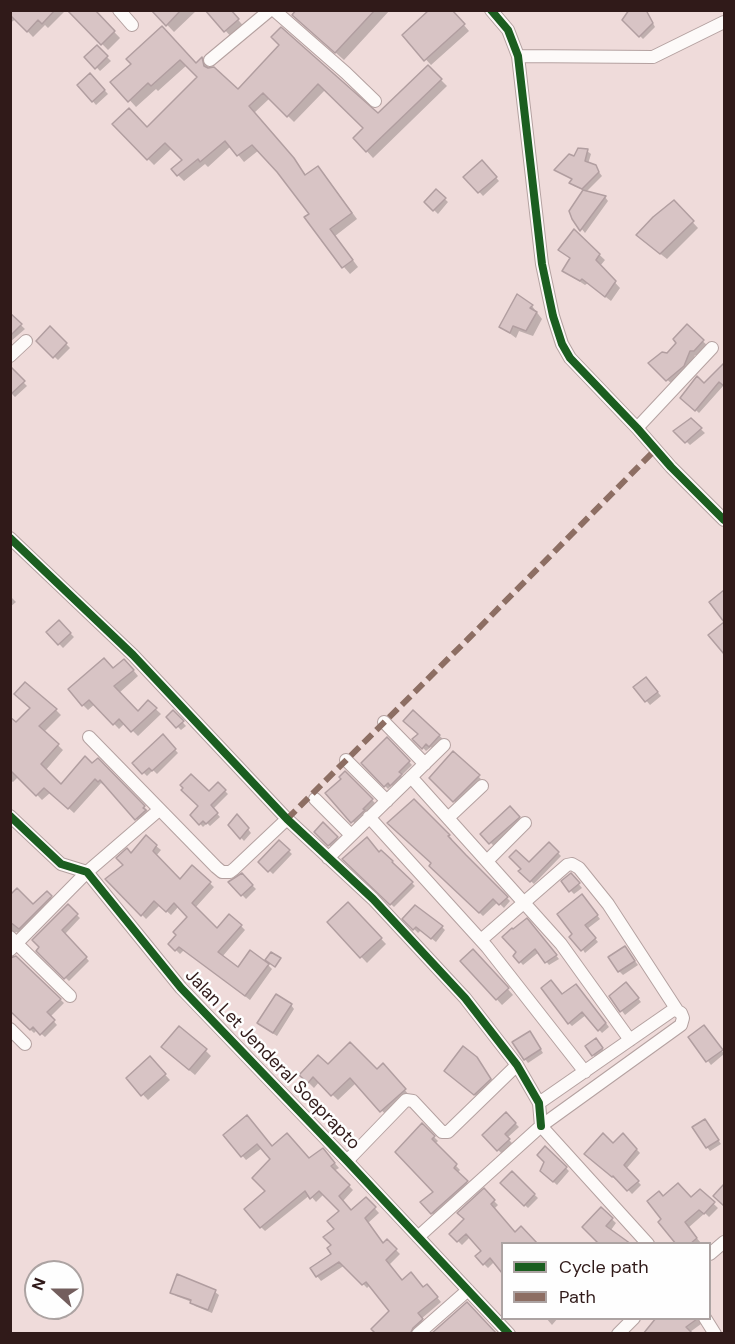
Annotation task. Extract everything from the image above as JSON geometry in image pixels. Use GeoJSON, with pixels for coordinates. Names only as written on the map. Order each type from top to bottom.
{"type":"FeatureCollection","features":[{"type":"Feature","properties":{"kind":"street"},"geometry":{"type":"LineString","coordinates":[[119,10],[132,25]]}},
{"type":"Feature","properties":{"kind":"street"},"geometry":{"type":"LineString","coordinates":[[210,60],[272,10],[375,101]]}},
{"type":"Feature","properties":{"kind":"street"},"geometry":{"type":"LineString","coordinates":[[499,13],[518,56],[542,264],[553,316],[562,344],[570,358],[670,466],[724,520]]}},
{"type":"Feature","properties":{"kind":"street"},"geometry":{"type":"LineString","coordinates":[[518,56],[653,57],[724,22]]}},
{"type":"Feature","properties":{"kind":"street"},"geometry":{"type":"LineString","coordinates":[[10,356],[26,342]]}},
{"type":"Feature","properties":{"kind":"street"},"geometry":{"type":"LineString","coordinates":[[637,428],[712,348]]}},
{"type":"Feature","properties":{"kind":"street"},"geometry":{"type":"LineString","coordinates":[[10,538],[133,655],[287,819],[373,899],[465,998],[517,1065],[538,1103],[541,1126],[646,1242]]}},
{"type":"Feature","properties":{"kind":"street"},"geometry":{"type":"LineString","coordinates":[[384,722],[425,764]]}},
{"type":"Feature","properties":{"kind":"street"},"geometry":{"type":"LineString","coordinates":[[89,737],[216,867],[226,873],[234,869],[287,819]]}},
{"type":"Feature","properties":{"kind":"street"},"geometry":{"type":"LineString","coordinates":[[328,858],[444,745]]}},
{"type":"Feature","properties":{"kind":"street"},"geometry":{"type":"LineString","coordinates":[[346,760],[387,801]]}},
{"type":"Feature","properties":{"kind":"street"},"geometry":{"type":"LineString","coordinates":[[411,777],[561,944],[630,1040]]}},
{"type":"Feature","properties":{"kind":"street"},"geometry":{"type":"LineString","coordinates":[[448,818],[482,786]]}},
{"type":"Feature","properties":{"kind":"street"},"geometry":{"type":"LineString","coordinates":[[315,799],[351,835]]}},
{"type":"Feature","properties":{"kind":"street"},"geometry":{"type":"LineString","coordinates":[[70,996],[13,944],[87,872],[159,810]]}},
{"type":"Feature","properties":{"kind":"street"},"geometry":{"type":"LineString","coordinates":[[10,816],[61,864],[87,872]]}},
{"type":"Feature","properties":{"kind":"street"},"geometry":{"type":"LineString","coordinates":[[369,817],[481,940],[585,1072]]}},
{"type":"Feature","properties":{"kind":"street"},"geometry":{"type":"LineString","coordinates":[[488,861],[525,823]]}},
{"type":"Feature","properties":{"kind":"street"},"geometry":{"type":"LineString","coordinates":[[418,1237],[541,1126],[681,1025],[683,1018],[608,904],[577,867],[567,864],[481,940]]}},
{"type":"Feature","properties":{"kind":"street","name":"Jalan Let Jenderal Soeprapto"},"geometry":{"type":"LineString","coordinates":[[87,872],[181,988],[347,1161],[508,1334]]}},
{"type":"Feature","properties":{"kind":"street"},"geometry":{"type":"LineString","coordinates":[[538,1103],[673,1010],[677,1010]]}},
{"type":"Feature","properties":{"kind":"street"},"geometry":{"type":"LineString","coordinates":[[10,1029],[25,1044]]}},
{"type":"Feature","properties":{"kind":"street"},"geometry":{"type":"LineString","coordinates":[[347,1161],[405,1100],[413,1101],[441,1131],[448,1132],[517,1065]]}},
{"type":"Feature","properties":{"kind":"street"},"geometry":{"type":"LineString","coordinates":[[711,1253],[724,1242]]}},
{"type":"Feature","properties":{"kind":"street"},"geometry":{"type":"LineString","coordinates":[[418,1334],[468,1290]]}},
{"type":"Feature","properties":{"kind":"street"},"geometry":{"type":"LineString","coordinates":[[618,1334],[632,1320]]}},
{"type":"Feature","properties":{"kind":"street"},"geometry":{"type":"LineString","coordinates":[[706,1320],[715,1334]]}},
{"type":"Feature","properties":{"kind":"building"},"geometry":{"type":"Polygon","coordinates":[[[10,10],[55,10],[42,24],[38,20],[27,32],[10,15],[10,10]]]}},
{"type":"Feature","properties":{"kind":"building"},"geometry":{"type":"Polygon","coordinates":[[[67,10],[95,10],[115,31],[101,45],[67,10]]]}},
{"type":"Feature","properties":{"kind":"building"},"geometry":{"type":"Polygon","coordinates":[[[151,10],[181,10],[166,26],[151,10]]]}},
{"type":"Feature","properties":{"kind":"building"},"geometry":{"type":"Polygon","coordinates":[[[205,10],[231,10],[239,19],[224,32],[205,10]]]}},
{"type":"Feature","properties":{"kind":"building"},"geometry":{"type":"Polygon","coordinates":[[[296,10],[375,10],[335,53],[292,15],[296,10]]]}},
{"type":"Feature","properties":{"kind":"building"},"geometry":{"type":"Polygon","coordinates":[[[429,10],[452,10],[465,24],[424,61],[402,35],[429,10]]]}},
{"type":"Feature","properties":{"kind":"building"},"geometry":{"type":"Polygon","coordinates":[[[629,10],[646,10],[653,23],[639,37],[622,20],[629,10]]]}},
{"type":"Feature","properties":{"kind":"building"},"geometry":{"type":"Polygon","coordinates":[[[162,26],[196,63],[202,57],[204,66],[214,67],[238,89],[279,45],[271,37],[281,27],[378,113],[428,65],[442,79],[366,152],[353,138],[363,128],[318,84],[287,117],[263,93],[249,106],[294,158],[305,175],[318,166],[352,213],[330,229],[353,260],[342,268],[304,217],[309,214],[277,172],[252,145],[237,156],[225,141],[200,162],[198,159],[177,176],[171,169],[182,160],[165,143],[147,160],[112,124],[129,108],[147,127],[197,77],[180,60],[151,86],[148,83],[128,102],[110,82],[131,64],[126,59],[162,26]]]}},
{"type":"Feature","properties":{"kind":"building"},"geometry":{"type":"Polygon","coordinates":[[[97,45],[108,56],[95,69],[84,57],[97,45]]]}},
{"type":"Feature","properties":{"kind":"building"},"geometry":{"type":"Polygon","coordinates":[[[90,73],[105,90],[92,102],[77,85],[90,73]]]}},
{"type":"Feature","properties":{"kind":"building"},"geometry":{"type":"Polygon","coordinates":[[[578,148],[588,149],[585,161],[596,165],[599,172],[582,189],[569,183],[572,179],[554,170],[569,154],[574,156],[578,148]]]}},
{"type":"Feature","properties":{"kind":"building"},"geometry":{"type":"Polygon","coordinates":[[[482,160],[497,177],[478,193],[463,177],[482,160]]]}},
{"type":"Feature","properties":{"kind":"building"},"geometry":{"type":"Polygon","coordinates":[[[436,189],[446,198],[433,211],[424,202],[436,189]]]}},
{"type":"Feature","properties":{"kind":"building"},"geometry":{"type":"Polygon","coordinates":[[[583,190],[606,196],[580,231],[569,211],[583,190]]]}},
{"type":"Feature","properties":{"kind":"building"},"geometry":{"type":"Polygon","coordinates":[[[674,200],[694,221],[660,254],[636,235],[674,200]]]}},
{"type":"Feature","properties":{"kind":"building"},"geometry":{"type":"Polygon","coordinates":[[[574,229],[600,254],[596,260],[616,281],[605,297],[582,279],[580,281],[562,271],[570,258],[558,250],[574,229]]]}},
{"type":"Feature","properties":{"kind":"building"},"geometry":{"type":"Polygon","coordinates":[[[517,294],[533,305],[530,308],[537,312],[526,331],[513,326],[510,333],[499,327],[517,294]]]}},
{"type":"Feature","properties":{"kind":"building"},"geometry":{"type":"Polygon","coordinates":[[[10,313],[22,324],[10,336],[10,313]]]}},
{"type":"Feature","properties":{"kind":"building"},"geometry":{"type":"Polygon","coordinates":[[[687,324],[704,340],[694,351],[690,351],[684,366],[666,381],[648,363],[662,352],[667,353],[676,343],[673,339],[687,324]]]}},
{"type":"Feature","properties":{"kind":"building"},"geometry":{"type":"Polygon","coordinates":[[[50,326],[67,343],[53,358],[36,341],[50,326]]]}},
{"type":"Feature","properties":{"kind":"building"},"geometry":{"type":"Polygon","coordinates":[[[724,363],[724,386],[719,382],[695,411],[680,398],[697,376],[704,383],[724,363]]]}},
{"type":"Feature","properties":{"kind":"building"},"geometry":{"type":"Polygon","coordinates":[[[10,366],[25,381],[10,395],[10,366]]]}},
{"type":"Feature","properties":{"kind":"building"},"geometry":{"type":"Polygon","coordinates":[[[691,418],[702,428],[685,443],[673,431],[691,418]]]}},
{"type":"Feature","properties":{"kind":"building"},"geometry":{"type":"Polygon","coordinates":[[[724,590],[724,622],[709,602],[724,590]]]}},
{"type":"Feature","properties":{"kind":"building"},"geometry":{"type":"Polygon","coordinates":[[[59,620],[71,633],[58,645],[46,632],[59,620]]]}},
{"type":"Feature","properties":{"kind":"building"},"geometry":{"type":"Polygon","coordinates":[[[724,622],[724,654],[708,635],[724,622]]]}},
{"type":"Feature","properties":{"kind":"building"},"geometry":{"type":"Polygon","coordinates":[[[104,658],[113,668],[124,659],[134,670],[114,686],[138,711],[148,700],[157,708],[131,732],[119,719],[113,725],[89,700],[82,706],[68,689],[104,658]]]}},
{"type":"Feature","properties":{"kind":"building"},"geometry":{"type":"Polygon","coordinates":[[[646,677],[658,692],[645,702],[633,687],[646,677]]]}},
{"type":"Feature","properties":{"kind":"building"},"geometry":{"type":"Polygon","coordinates":[[[25,682],[57,709],[39,726],[59,744],[41,764],[61,784],[85,756],[92,763],[98,758],[145,806],[143,808],[146,810],[135,820],[100,780],[98,782],[95,779],[68,809],[44,788],[36,796],[10,770],[10,717],[16,722],[30,708],[14,694],[25,682]]]}},
{"type":"Feature","properties":{"kind":"building"},"geometry":{"type":"Polygon","coordinates":[[[173,710],[184,721],[176,728],[166,717],[173,710]]]}},
{"type":"Feature","properties":{"kind":"building"},"geometry":{"type":"Polygon","coordinates":[[[413,710],[440,735],[429,747],[426,744],[422,749],[412,739],[418,734],[403,721],[413,710]]]}},
{"type":"Feature","properties":{"kind":"building"},"geometry":{"type":"Polygon","coordinates":[[[163,734],[176,749],[152,771],[149,768],[142,774],[132,763],[163,734]]]}},
{"type":"Feature","properties":{"kind":"building"},"geometry":{"type":"Polygon","coordinates":[[[387,737],[410,761],[399,772],[402,774],[390,786],[388,783],[384,787],[361,763],[387,737]]]}},
{"type":"Feature","properties":{"kind":"building"},"geometry":{"type":"Polygon","coordinates":[[[453,751],[480,775],[453,802],[429,778],[453,751]]]}},
{"type":"Feature","properties":{"kind":"building"},"geometry":{"type":"Polygon","coordinates":[[[345,771],[373,799],[351,823],[325,793],[341,779],[339,777],[345,771]]]}},
{"type":"Feature","properties":{"kind":"building"},"geometry":{"type":"Polygon","coordinates":[[[191,774],[209,791],[218,782],[226,790],[211,805],[218,813],[206,824],[203,821],[199,825],[190,815],[198,806],[181,790],[183,788],[180,785],[191,774]]]}},
{"type":"Feature","properties":{"kind":"building"},"geometry":{"type":"Polygon","coordinates":[[[414,799],[508,897],[499,905],[493,899],[479,913],[429,866],[431,863],[387,823],[414,799]]]}},
{"type":"Feature","properties":{"kind":"building"},"geometry":{"type":"Polygon","coordinates":[[[510,806],[520,817],[489,844],[480,834],[510,806]]]}},
{"type":"Feature","properties":{"kind":"building"},"geometry":{"type":"Polygon","coordinates":[[[237,814],[249,828],[240,839],[228,825],[237,814]]]}},
{"type":"Feature","properties":{"kind":"building"},"geometry":{"type":"Polygon","coordinates":[[[323,822],[338,837],[328,846],[314,832],[323,822]]]}},
{"type":"Feature","properties":{"kind":"building"},"geometry":{"type":"Polygon","coordinates":[[[146,835],[157,845],[153,851],[180,879],[192,865],[211,882],[192,903],[217,928],[229,914],[242,925],[218,952],[238,967],[250,950],[269,964],[245,996],[179,947],[175,951],[168,944],[176,935],[173,932],[187,917],[174,903],[166,912],[154,901],[141,916],[105,879],[123,865],[116,858],[127,848],[131,853],[146,835]]]}},
{"type":"Feature","properties":{"kind":"building"},"geometry":{"type":"Polygon","coordinates":[[[367,837],[379,852],[381,850],[413,882],[390,905],[342,859],[367,837]]]}},
{"type":"Feature","properties":{"kind":"building"},"geometry":{"type":"Polygon","coordinates":[[[279,840],[290,850],[268,872],[258,862],[279,840]]]}},
{"type":"Feature","properties":{"kind":"building"},"geometry":{"type":"Polygon","coordinates":[[[549,842],[559,852],[530,882],[518,871],[521,869],[509,857],[516,850],[529,862],[549,842]]]}},
{"type":"Feature","properties":{"kind":"building"},"geometry":{"type":"Polygon","coordinates":[[[242,873],[253,885],[241,896],[228,882],[242,873]]]}},
{"type":"Feature","properties":{"kind":"building"},"geometry":{"type":"Polygon","coordinates":[[[571,873],[580,883],[569,892],[561,881],[571,873]]]}},
{"type":"Feature","properties":{"kind":"building"},"geometry":{"type":"Polygon","coordinates":[[[17,888],[33,904],[47,891],[52,896],[19,929],[10,922],[10,895],[17,888]]]}},
{"type":"Feature","properties":{"kind":"building"},"geometry":{"type":"Polygon","coordinates":[[[582,894],[598,915],[585,925],[596,938],[581,951],[569,937],[572,934],[557,914],[582,894]]]}},
{"type":"Feature","properties":{"kind":"building"},"geometry":{"type":"Polygon","coordinates":[[[348,902],[382,938],[360,958],[327,922],[348,902]]]}},
{"type":"Feature","properties":{"kind":"building"},"geometry":{"type":"Polygon","coordinates":[[[68,904],[78,914],[62,930],[87,957],[64,979],[36,951],[39,947],[32,940],[68,904]]]}},
{"type":"Feature","properties":{"kind":"building"},"geometry":{"type":"Polygon","coordinates":[[[415,905],[443,926],[431,939],[416,927],[413,930],[402,919],[415,905]]]}},
{"type":"Feature","properties":{"kind":"building"},"geometry":{"type":"Polygon","coordinates":[[[527,918],[557,955],[545,963],[535,949],[519,963],[513,956],[516,952],[502,937],[527,918]]]}},
{"type":"Feature","properties":{"kind":"building"},"geometry":{"type":"Polygon","coordinates":[[[625,946],[635,961],[618,972],[608,957],[625,946]]]}},
{"type":"Feature","properties":{"kind":"building"},"geometry":{"type":"Polygon","coordinates":[[[473,949],[509,988],[496,1000],[460,961],[473,949]]]}},
{"type":"Feature","properties":{"kind":"building"},"geometry":{"type":"Polygon","coordinates":[[[271,952],[281,958],[275,967],[265,960],[271,952]]]}},
{"type":"Feature","properties":{"kind":"building"},"geometry":{"type":"Polygon","coordinates":[[[16,956],[61,999],[47,1012],[55,1020],[40,1035],[33,1027],[30,1030],[10,1011],[10,958],[16,956]]]}},
{"type":"Feature","properties":{"kind":"building"},"geometry":{"type":"Polygon","coordinates":[[[551,980],[562,994],[576,984],[606,1023],[598,1031],[582,1012],[568,1024],[541,988],[551,980]]]}},
{"type":"Feature","properties":{"kind":"building"},"geometry":{"type":"Polygon","coordinates":[[[626,982],[639,998],[620,1012],[609,996],[626,982]]]}},
{"type":"Feature","properties":{"kind":"building"},"geometry":{"type":"Polygon","coordinates":[[[276,994],[292,1004],[273,1033],[257,1023],[276,994]]]}},
{"type":"Feature","properties":{"kind":"building"},"geometry":{"type":"Polygon","coordinates":[[[704,1025],[723,1050],[706,1062],[688,1037],[704,1025]]]}},
{"type":"Feature","properties":{"kind":"building"},"geometry":{"type":"Polygon","coordinates":[[[179,1026],[207,1049],[189,1070],[161,1047],[179,1026]]]}},
{"type":"Feature","properties":{"kind":"building"},"geometry":{"type":"Polygon","coordinates":[[[530,1031],[541,1049],[524,1060],[512,1042],[530,1031]]]}},
{"type":"Feature","properties":{"kind":"building"},"geometry":{"type":"Polygon","coordinates":[[[596,1038],[603,1048],[592,1056],[585,1046],[596,1038]]]}},
{"type":"Feature","properties":{"kind":"building"},"geometry":{"type":"Polygon","coordinates":[[[350,1042],[377,1069],[383,1063],[406,1089],[380,1112],[350,1078],[331,1096],[313,1077],[308,1083],[299,1075],[318,1055],[328,1064],[350,1042]]]}},
{"type":"Feature","properties":{"kind":"building"},"geometry":{"type":"Polygon","coordinates":[[[463,1046],[477,1057],[491,1079],[474,1095],[444,1071],[463,1046]]]}},
{"type":"Feature","properties":{"kind":"building"},"geometry":{"type":"Polygon","coordinates":[[[150,1056],[166,1074],[141,1096],[126,1078],[150,1056]]]}},
{"type":"Feature","properties":{"kind":"building"},"geometry":{"type":"Polygon","coordinates":[[[506,1112],[516,1123],[505,1134],[510,1139],[497,1151],[482,1135],[506,1112]]]}},
{"type":"Feature","properties":{"kind":"building"},"geometry":{"type":"Polygon","coordinates":[[[247,1115],[272,1146],[287,1133],[309,1158],[323,1148],[335,1163],[331,1166],[350,1185],[339,1196],[351,1210],[366,1197],[376,1207],[365,1218],[383,1243],[387,1239],[397,1249],[386,1260],[402,1280],[411,1272],[423,1287],[427,1284],[438,1297],[418,1313],[423,1319],[410,1334],[376,1334],[371,1329],[389,1311],[366,1282],[362,1285],[339,1262],[316,1277],[310,1268],[331,1254],[327,1248],[331,1245],[323,1237],[334,1229],[327,1221],[339,1211],[319,1191],[310,1199],[305,1191],[260,1228],[244,1209],[265,1191],[252,1178],[270,1159],[257,1144],[241,1157],[223,1135],[247,1115]]]}},
{"type":"Feature","properties":{"kind":"building"},"geometry":{"type":"Polygon","coordinates":[[[705,1119],[719,1140],[706,1148],[692,1127],[705,1119]]]}},
{"type":"Feature","properties":{"kind":"building"},"geometry":{"type":"Polygon","coordinates":[[[422,1123],[435,1136],[432,1139],[457,1164],[454,1168],[468,1181],[431,1214],[420,1202],[433,1192],[395,1152],[422,1123]]]}},
{"type":"Feature","properties":{"kind":"building"},"geometry":{"type":"Polygon","coordinates":[[[603,1133],[613,1143],[623,1133],[637,1149],[624,1165],[639,1181],[627,1191],[613,1176],[584,1154],[603,1133]]]}},
{"type":"Feature","properties":{"kind":"building"},"geometry":{"type":"Polygon","coordinates":[[[545,1146],[567,1167],[553,1182],[540,1171],[544,1162],[537,1155],[545,1146]]]}},
{"type":"Feature","properties":{"kind":"building"},"geometry":{"type":"Polygon","coordinates":[[[512,1171],[535,1194],[524,1206],[500,1183],[512,1171]]]}},
{"type":"Feature","properties":{"kind":"building"},"geometry":{"type":"Polygon","coordinates":[[[678,1183],[691,1197],[700,1189],[715,1202],[704,1214],[699,1210],[685,1222],[697,1238],[692,1242],[674,1242],[658,1222],[661,1219],[647,1201],[659,1191],[663,1196],[678,1183]]]}},
{"type":"Feature","properties":{"kind":"building"},"geometry":{"type":"Polygon","coordinates":[[[724,1184],[724,1206],[713,1196],[724,1184]]]}},
{"type":"Feature","properties":{"kind":"building"},"geometry":{"type":"Polygon","coordinates":[[[484,1188],[495,1200],[491,1204],[515,1232],[521,1226],[536,1242],[501,1242],[501,1272],[490,1258],[483,1265],[475,1256],[481,1251],[466,1234],[457,1242],[449,1234],[464,1219],[457,1213],[484,1188]]]}},
{"type":"Feature","properties":{"kind":"building"},"geometry":{"type":"Polygon","coordinates":[[[601,1207],[613,1218],[606,1226],[628,1242],[597,1242],[582,1227],[601,1207]]]}},
{"type":"Feature","properties":{"kind":"building"},"geometry":{"type":"Polygon","coordinates":[[[177,1274],[216,1290],[208,1310],[190,1303],[191,1300],[170,1293],[177,1274]]]}},
{"type":"Feature","properties":{"kind":"building"},"geometry":{"type":"Polygon","coordinates":[[[467,1302],[497,1334],[431,1334],[467,1302]]]}},
{"type":"Feature","properties":{"kind":"building"},"geometry":{"type":"Polygon","coordinates":[[[654,1320],[696,1320],[686,1327],[693,1334],[643,1334],[654,1320]]]}},
{"type":"Feature","properties":{"kind":"marked path"},"geometry":{"type":"LineString","coordinates":[[287,819],[655,450]]}},
{"type":"Feature","properties":{"kind":"cycle path"},"geometry":{"type":"LineString","coordinates":[[491,10],[508,30],[518,56],[542,264],[553,316],[562,344],[570,358],[671,467],[724,520]]}},
{"type":"Feature","properties":{"kind":"cycle path"},"geometry":{"type":"LineString","coordinates":[[10,538],[133,655],[287,819],[373,899],[465,998],[517,1065],[539,1103],[541,1126]]}},
{"type":"Feature","properties":{"kind":"cycle path"},"geometry":{"type":"LineString","coordinates":[[10,816],[61,864],[87,872],[181,988],[509,1334]]}}]}
